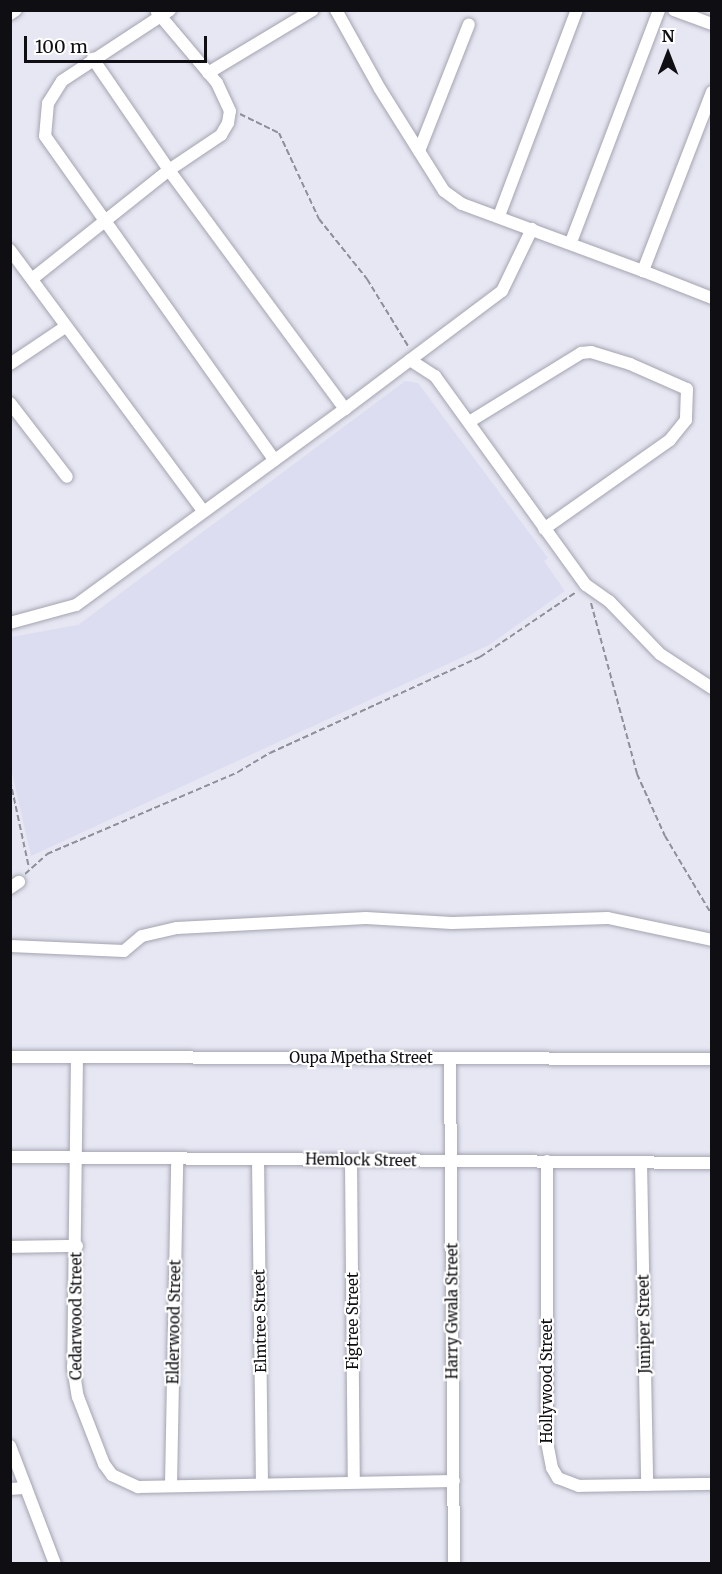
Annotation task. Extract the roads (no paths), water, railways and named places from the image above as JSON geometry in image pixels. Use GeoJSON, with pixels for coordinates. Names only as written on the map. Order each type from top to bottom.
{"type":"FeatureCollection","features":[{"type":"Feature","properties":{"kind":"street"},"geometry":{"type":"LineString","coordinates":[[10,14],[16,10]]}},
{"type":"Feature","properties":{"kind":"street"},"geometry":{"type":"LineString","coordinates":[[208,73],[313,10]]}},
{"type":"Feature","properties":{"kind":"street"},"geometry":{"type":"LineString","coordinates":[[336,10],[444,191],[462,204],[571,242],[711,298]]}},
{"type":"Feature","properties":{"kind":"street"},"geometry":{"type":"LineString","coordinates":[[499,216],[577,10]]}},
{"type":"Feature","properties":{"kind":"street"},"geometry":{"type":"LineString","coordinates":[[571,242],[659,10]]}},
{"type":"Feature","properties":{"kind":"street"},"geometry":{"type":"LineString","coordinates":[[674,10],[711,24]]}},
{"type":"Feature","properties":{"kind":"street"},"geometry":{"type":"LineString","coordinates":[[32,279],[103,224],[169,170],[220,135],[230,111],[208,73],[162,13],[62,81],[48,103],[44,122],[45,136],[54,154],[103,224],[274,460]]}},
{"type":"Feature","properties":{"kind":"street"},"geometry":{"type":"LineString","coordinates":[[419,151],[469,24]]}},
{"type":"Feature","properties":{"kind":"street"},"geometry":{"type":"LineString","coordinates":[[93,59],[169,170],[345,409]]}},
{"type":"Feature","properties":{"kind":"street"},"geometry":{"type":"LineString","coordinates":[[643,271],[711,92]]}},
{"type":"Feature","properties":{"kind":"street"},"geometry":{"type":"LineString","coordinates":[[10,623],[76,605],[345,409],[502,291],[532,229]]}},
{"type":"Feature","properties":{"kind":"street"},"geometry":{"type":"LineString","coordinates":[[10,250],[64,327],[203,511]]}},
{"type":"Feature","properties":{"kind":"street"},"geometry":{"type":"LineString","coordinates":[[10,364],[64,327]]}},
{"type":"Feature","properties":{"kind":"street"},"geometry":{"type":"LineString","coordinates":[[469,422],[581,353],[591,352],[630,364],[687,389],[686,420],[670,440],[544,529]]}},
{"type":"Feature","properties":{"kind":"street"},"geometry":{"type":"LineString","coordinates":[[410,360],[435,376],[586,585],[609,601],[660,654],[711,688]]}},
{"type":"Feature","properties":{"kind":"street"},"geometry":{"type":"LineString","coordinates":[[10,403],[67,477]]}},
{"type":"Feature","properties":{"kind":"street"},"geometry":{"type":"LineString","coordinates":[[10,946],[124,951],[142,936],[177,928],[347,919],[452,923],[608,918],[711,940]]}},
{"type":"Feature","properties":{"kind":"street","name":"Oupa Mpetha Street"},"geometry":{"type":"LineString","coordinates":[[10,1057],[711,1059]]}},
{"type":"Feature","properties":{"kind":"street","name":"Cedarwood Street"},"geometry":{"type":"LineString","coordinates":[[77,1057],[75,1382],[104,1464],[129,1485],[454,1481]]}},
{"type":"Feature","properties":{"kind":"street","name":"Harry Gwala Street"},"geometry":{"type":"LineString","coordinates":[[450,1058],[454,1563]]}},
{"type":"Feature","properties":{"kind":"street","name":"Hemlock Street"},"geometry":{"type":"LineString","coordinates":[[10,1157],[711,1163]]}},
{"type":"Feature","properties":{"kind":"street","name":"Elderwood Street"},"geometry":{"type":"LineString","coordinates":[[171,1485],[177,1158]]}},
{"type":"Feature","properties":{"kind":"street","name":"Elmtree Street"},"geometry":{"type":"LineString","coordinates":[[258,1159],[262,1484]]}},
{"type":"Feature","properties":{"kind":"street","name":"Figtree Street"},"geometry":{"type":"LineString","coordinates":[[351,1160],[354,1482]]}},
{"type":"Feature","properties":{"kind":"street","name":"Hollywood Street"},"geometry":{"type":"LineString","coordinates":[[547,1161],[547,1442],[552,1468],[558,1478],[579,1486],[711,1484]]}},
{"type":"Feature","properties":{"kind":"street","name":"Juniper Street"},"geometry":{"type":"LineString","coordinates":[[641,1162],[647,1485]]}},
{"type":"Feature","properties":{"kind":"street"},"geometry":{"type":"LineString","coordinates":[[10,1247],[77,1246]]}},
{"type":"Feature","properties":{"kind":"street"},"geometry":{"type":"LineString","coordinates":[[10,1446],[55,1563]]}},
{"type":"Feature","properties":{"kind":"street"},"geometry":{"type":"LineString","coordinates":[[10,1489],[26,1488]]}}]}
